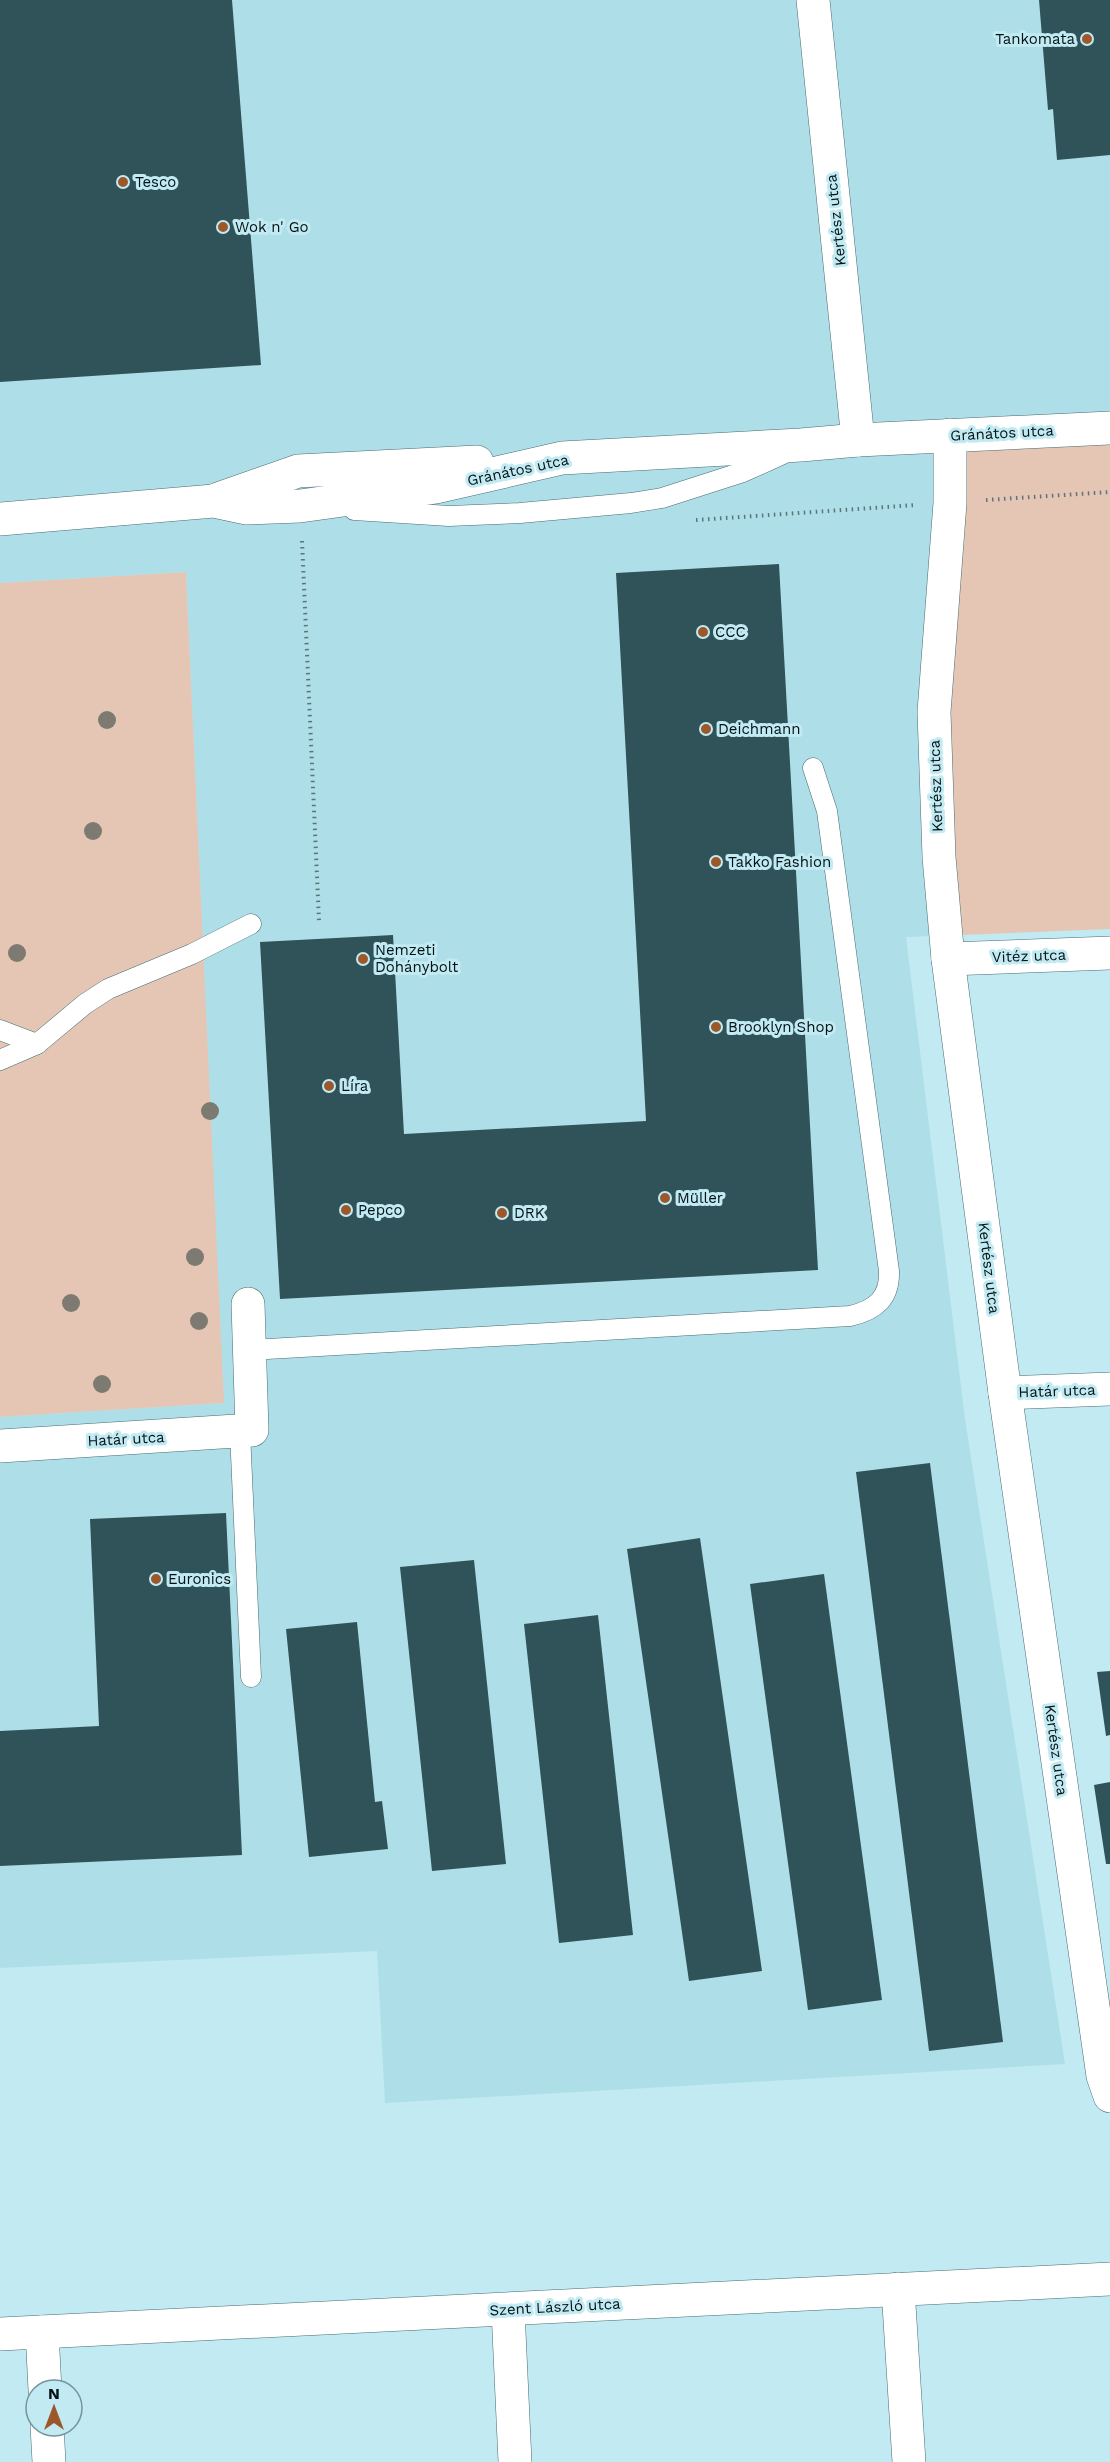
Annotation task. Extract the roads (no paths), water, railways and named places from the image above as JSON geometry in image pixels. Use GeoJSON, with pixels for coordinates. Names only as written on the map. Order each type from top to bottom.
{"type":"FeatureCollection","features":[{"type":"Feature","properties":{"kind":"street","name":"Kertész utca"},"geometry":{"type":"LineString","coordinates":[[813,0],[858,440]]}},
{"type":"Feature","properties":{"kind":"street","name":"Gránátos utca"},"geometry":{"type":"LineString","coordinates":[[0,519],[214,501],[247,508],[300,506],[435,488],[562,458],[1110,428]]}},
{"type":"Feature","properties":{"kind":"street","name":"Kertész utca"},"geometry":{"type":"LineString","coordinates":[[950,435],[950,502],[934,712],[939,857],[948,959],[1005,1393],[1103,2076],[1110,2096]]}},
{"type":"Feature","properties":{"kind":"street"},"geometry":{"type":"LineString","coordinates":[[214,501],[298,471],[562,458]]}},
{"type":"Feature","properties":{"kind":"street","name":"Vitéz utca"},"geometry":{"type":"LineString","coordinates":[[948,959],[1110,953]]}},
{"type":"Feature","properties":{"kind":"street"},"geometry":{"type":"LineString","coordinates":[[246,1431],[250,1350],[248,1304]]}},
{"type":"Feature","properties":{"kind":"street","name":"Határ utca"},"geometry":{"type":"LineString","coordinates":[[1005,1393],[1110,1389]]}},
{"type":"Feature","properties":{"kind":"street","name":"Határ utca"},"geometry":{"type":"LineString","coordinates":[[0,1446],[246,1431]]}},
{"type":"Feature","properties":{"kind":"street","name":"Szent László utca"},"geometry":{"type":"LineString","coordinates":[[0,2334],[1110,2279]]}},
{"type":"Feature","properties":{"kind":"street"},"geometry":{"type":"LineString","coordinates":[[898,2289],[909,2462]]}},
{"type":"Feature","properties":{"kind":"street"},"geometry":{"type":"LineString","coordinates":[[508,2310],[515,2462]]}},
{"type":"Feature","properties":{"kind":"street"},"geometry":{"type":"LineString","coordinates":[[42,2332],[44,2378]]}},
{"type":"Feature","properties":{"kind":"street"},"geometry":{"type":"LineString","coordinates":[[48,2438],[49,2462]]}},
{"type":"Feature","properties":{"kind":"lane"},"geometry":{"type":"LineString","coordinates":[[300,506],[449,516],[520,513],[631,502],[662,498],[743,472],[801,446]]}},
{"type":"Feature","properties":{"kind":"lane"},"geometry":{"type":"LineString","coordinates":[[250,1350],[850,1316],[876,1307],[887,1291],[889,1270],[827,811],[813,768]]}},
{"type":"Feature","properties":{"kind":"lane"},"geometry":{"type":"LineString","coordinates":[[0,1060],[37,1044],[85,1004],[108,989],[192,954],[251,924]]}},
{"type":"Feature","properties":{"kind":"lane"},"geometry":{"type":"LineString","coordinates":[[0,1030],[37,1044]]}},
{"type":"Feature","properties":{"kind":"lane"},"geometry":{"type":"LineString","coordinates":[[246,1431],[251,1677]]}},
{"type":"Feature","properties":{"kind":"place","name":"Tankomata"},"geometry":{"type":"Point","coordinates":[1087,39]}},
{"type":"Feature","properties":{"kind":"place","name":"Tesco"},"geometry":{"type":"Point","coordinates":[123,182]}},
{"type":"Feature","properties":{"kind":"place","name":"Wok n' Go"},"geometry":{"type":"Point","coordinates":[223,227]}},
{"type":"Feature","properties":{"kind":"place","name":"CCC"},"geometry":{"type":"Point","coordinates":[703,632]}},
{"type":"Feature","properties":{"kind":"place","name":"Deichmann"},"geometry":{"type":"Point","coordinates":[706,729]}},
{"type":"Feature","properties":{"kind":"place","name":"Takko Fashion"},"geometry":{"type":"Point","coordinates":[716,862]}},
{"type":"Feature","properties":{"kind":"place","name":"Nemzeti Dohánybolt"},"geometry":{"type":"Point","coordinates":[363,959]}},
{"type":"Feature","properties":{"kind":"place","name":"Brooklyn Shop"},"geometry":{"type":"Point","coordinates":[716,1027]}},
{"type":"Feature","properties":{"kind":"place","name":"Líra"},"geometry":{"type":"Point","coordinates":[329,1086]}},
{"type":"Feature","properties":{"kind":"place","name":"Müller"},"geometry":{"type":"Point","coordinates":[665,1198]}},
{"type":"Feature","properties":{"kind":"place","name":"Pepco"},"geometry":{"type":"Point","coordinates":[346,1210]}},
{"type":"Feature","properties":{"kind":"place","name":"DRK"},"geometry":{"type":"Point","coordinates":[502,1213]}},
{"type":"Feature","properties":{"kind":"place","name":"Euronics"},"geometry":{"type":"Point","coordinates":[156,1579]}}]}
